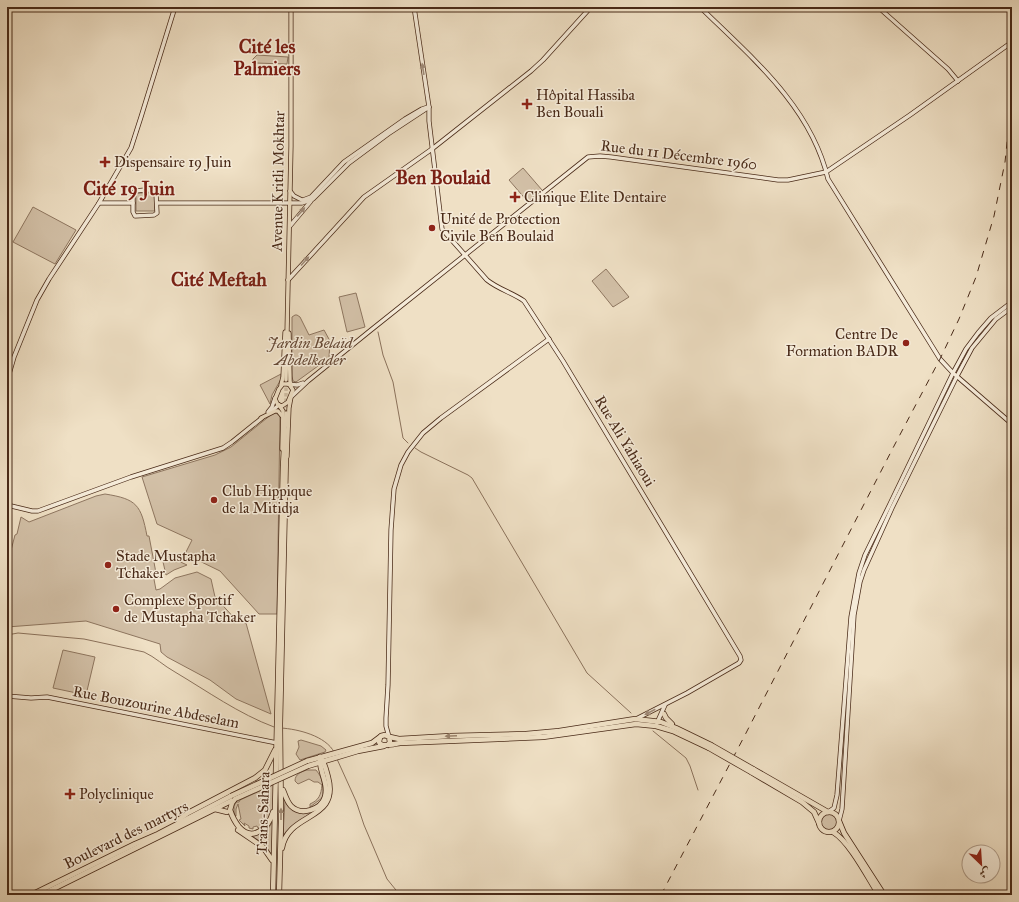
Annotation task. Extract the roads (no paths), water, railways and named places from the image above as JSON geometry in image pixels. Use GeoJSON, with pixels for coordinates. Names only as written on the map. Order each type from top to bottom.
{"type":"FeatureCollection","features":[{"type":"Feature","properties":{"kind":"highway"},"geometry":{"type":"LineString","coordinates":[[279,895],[281,780],[278,723],[285,430]]}},
{"type":"Feature","properties":{"kind":"highway"},"geometry":{"type":"LineString","coordinates":[[664,714],[676,728]]}},
{"type":"Feature","properties":{"kind":"highway"},"geometry":{"type":"LineString","coordinates":[[273,862],[263,847],[237,829],[224,802],[307,763],[321,760],[372,743],[385,735],[399,739],[526,734],[559,731],[634,720],[658,724],[676,728],[710,746],[802,802],[814,812],[823,830],[828,833],[833,832],[839,826],[839,821]]}},
{"type":"Feature","properties":{"kind":"highway"},"geometry":{"type":"LineString","coordinates":[[343,753],[386,745],[543,737],[636,724],[658,724],[710,746]]}},
{"type":"Feature","properties":{"kind":"highway","name":"Trans-Sahara"},"geometry":{"type":"LineString","coordinates":[[273,895],[276,745],[278,732]]}},
{"type":"Feature","properties":{"kind":"highway"},"geometry":{"type":"LineString","coordinates":[[381,737],[380,742],[386,745]]}},
{"type":"Feature","properties":{"kind":"highway"},"geometry":{"type":"LineString","coordinates":[[386,745],[390,742],[389,737]]}},
{"type":"Feature","properties":{"kind":"highway"},"geometry":{"type":"LineString","coordinates":[[168,828],[188,813],[256,778],[265,770],[276,745]]}},
{"type":"Feature","properties":{"kind":"highway"},"geometry":{"type":"LineString","coordinates":[[281,780],[285,797],[291,807],[300,810],[310,810],[317,807],[324,797],[325,781],[322,772],[321,760]]}},
{"type":"Feature","properties":{"kind":"highway"},"geometry":{"type":"LineString","coordinates":[[279,863],[284,840],[290,830],[318,812],[327,802],[330,787],[321,760]]}},
{"type":"Feature","properties":{"kind":"highway"},"geometry":{"type":"LineString","coordinates":[[307,763],[316,767],[322,772]]}},
{"type":"Feature","properties":{"kind":"highway"},"geometry":{"type":"LineString","coordinates":[[752,771],[836,815],[844,833],[884,895]]}},
{"type":"Feature","properties":{"kind":"highway"},"geometry":{"type":"LineString","coordinates":[[228,811],[233,798]]}},
{"type":"Feature","properties":{"kind":"highway","name":"Boulevard des martyrs"},"geometry":{"type":"LineString","coordinates":[[31,895],[224,802]]}},
{"type":"Feature","properties":{"kind":"highway","name":"Boulevard des martyrs"},"geometry":{"type":"LineString","coordinates":[[41,895],[215,809],[224,802]]}},
{"type":"Feature","properties":{"kind":"highway"},"geometry":{"type":"LineString","coordinates":[[215,809],[228,811],[239,827],[244,831],[252,833],[263,829],[268,825],[275,806]]}},
{"type":"Feature","properties":{"kind":"highway"},"geometry":{"type":"LineString","coordinates":[[819,823],[822,815],[828,812]]}},
{"type":"Feature","properties":{"kind":"highway"},"geometry":{"type":"LineString","coordinates":[[833,832],[840,837],[851,852],[879,895]]}},
{"type":"Feature","properties":{"kind":"main road"},"geometry":{"type":"LineString","coordinates":[[7,381],[14,357],[37,300],[99,203],[131,148],[175,7]]}},
{"type":"Feature","properties":{"kind":"main road","name":"Avenue Kritli Mokhtar"},"geometry":{"type":"LineString","coordinates":[[288,325],[291,7]]}},
{"type":"Feature","properties":{"kind":"main road","name":"Rue Ali Yahiaoui"},"geometry":{"type":"LineString","coordinates":[[414,7],[429,107],[429,121],[442,229],[493,285],[518,296],[524,301],[549,338],[740,656],[739,663],[665,704]]}},
{"type":"Feature","properties":{"kind":"main road"},"geometry":{"type":"LineString","coordinates":[[288,280],[364,197],[432,149],[531,72],[591,7]]}},
{"type":"Feature","properties":{"kind":"main road"},"geometry":{"type":"LineString","coordinates":[[700,7],[768,74],[789,99],[804,121],[821,154],[828,179],[940,360],[1012,424]]}},
{"type":"Feature","properties":{"kind":"main road"},"geometry":{"type":"LineString","coordinates":[[878,7],[948,69],[958,81]]}},
{"type":"Feature","properties":{"kind":"main road","name":"Rue du 11 Décembre 1960"},"geometry":{"type":"LineString","coordinates":[[291,397],[308,381],[578,165],[592,156],[611,157],[778,180],[788,180],[826,172],[910,115],[1012,42]]}},
{"type":"Feature","properties":{"kind":"main road"},"geometry":{"type":"LineString","coordinates":[[290,226],[313,199],[349,163],[388,134],[429,107]]}},
{"type":"Feature","properties":{"kind":"main road"},"geometry":{"type":"LineString","coordinates":[[157,202],[290,201],[302,200],[311,197],[344,162],[386,132],[416,113],[429,107]]}},
{"type":"Feature","properties":{"kind":"main road"},"geometry":{"type":"LineString","coordinates":[[154,190],[156,193],[157,202],[156,214],[136,216],[133,213],[132,203],[133,194],[135,191],[154,190]]}},
{"type":"Feature","properties":{"kind":"main road"},"geometry":{"type":"LineString","coordinates":[[290,191],[294,196],[302,200]]}},
{"type":"Feature","properties":{"kind":"main road"},"geometry":{"type":"LineString","coordinates":[[290,201],[302,203],[313,199]]}},
{"type":"Feature","properties":{"kind":"main road"},"geometry":{"type":"LineString","coordinates":[[99,203],[132,203]]}},
{"type":"Feature","properties":{"kind":"main road"},"geometry":{"type":"LineString","coordinates":[[839,821],[842,809],[854,615],[860,582],[864,570],[966,349],[997,312],[1012,302]]}},
{"type":"Feature","properties":{"kind":"main road"},"geometry":{"type":"LineString","coordinates":[[828,812],[834,808],[838,795],[851,617],[859,573],[889,506],[955,374],[982,334],[996,319],[1012,307]]}},
{"type":"Feature","properties":{"kind":"main road"},"geometry":{"type":"LineString","coordinates":[[285,465],[289,408],[293,390],[289,383],[290,343],[288,325]]}},
{"type":"Feature","properties":{"kind":"main road"},"geometry":{"type":"LineString","coordinates":[[261,418],[272,407],[281,386],[283,377],[284,339],[288,325]]}},
{"type":"Feature","properties":{"kind":"main road"},"geometry":{"type":"LineString","coordinates":[[389,737],[386,726],[391,530],[394,489],[401,465],[408,452],[423,433],[549,338]]}},
{"type":"Feature","properties":{"kind":"main road","name":"Rue du 11 Décembre 1960"},"geometry":{"type":"LineString","coordinates":[[289,383],[299,385],[308,381]]}},
{"type":"Feature","properties":{"kind":"main road"},"geometry":{"type":"LineString","coordinates":[[281,386],[289,383]]}},
{"type":"Feature","properties":{"kind":"main road"},"geometry":{"type":"LineString","coordinates":[[275,397],[276,403],[283,410],[285,465]]}},
{"type":"Feature","properties":{"kind":"main road"},"geometry":{"type":"LineString","coordinates":[[7,505],[38,511],[131,477],[223,448],[279,405],[282,406],[286,404],[291,397]]}},
{"type":"Feature","properties":{"kind":"main road"},"geometry":{"type":"LineString","coordinates":[[261,418],[275,411],[278,411],[283,416]]}},
{"type":"Feature","properties":{"kind":"main road"},"geometry":{"type":"LineString","coordinates":[[285,430],[286,413]]}},
{"type":"Feature","properties":{"kind":"main road","name":"Rue Bouzourine Abdeselam"},"geometry":{"type":"LineString","coordinates":[[7,696],[31,698],[47,697],[276,745]]}},
{"type":"Feature","properties":{"kind":"main road"},"geometry":{"type":"LineString","coordinates":[[658,724],[664,714],[665,704]]}},
{"type":"Feature","properties":{"kind":"main road"},"geometry":{"type":"LineString","coordinates":[[634,720],[665,704]]}},
{"type":"Feature","properties":{"kind":"main road"},"geometry":{"type":"LineString","coordinates":[[658,724],[665,704]]}},
{"type":"Feature","properties":{"kind":"main road"},"geometry":{"type":"LineString","coordinates":[[381,737],[386,726]]}},
{"type":"Feature","properties":{"kind":"waterway"},"geometry":{"type":"LineString","coordinates":[[378,332],[383,355],[393,382],[403,438],[408,443]]}},
{"type":"Feature","properties":{"kind":"waterway"},"geometry":{"type":"LineString","coordinates":[[415,448],[472,478],[587,673],[631,713]]}},
{"type":"Feature","properties":{"kind":"waterway"},"geometry":{"type":"LineString","coordinates":[[7,635],[18,633],[84,639],[144,652],[248,716],[274,727]]}},
{"type":"Feature","properties":{"kind":"waterway"},"geometry":{"type":"LineString","coordinates":[[281,728],[311,734],[325,742],[334,752]]}},
{"type":"Feature","properties":{"kind":"waterway"},"geometry":{"type":"LineString","coordinates":[[653,731],[686,758],[698,790]]}},
{"type":"Feature","properties":{"kind":"waterway"},"geometry":{"type":"LineString","coordinates":[[337,759],[356,801],[364,825],[387,879],[400,895]]}},
{"type":"Feature","properties":{"kind":"tunnel"},"geometry":{"type":"LineString","coordinates":[[286,382],[286,413]]}},
{"type":"Feature","properties":{"kind":"railway"},"geometry":{"type":"LineString","coordinates":[[1011,7],[1012,28]]}},
{"type":"Feature","properties":{"kind":"railway"},"geometry":{"type":"LineString","coordinates":[[661,895],[940,359],[959,319],[976,277],[994,216],[1005,162],[1012,96]]}},
{"type":"Feature","properties":{"kind":"place","name":"Hôpital Hassiba Ben Bouali"},"geometry":{"type":"Point","coordinates":[527,104]}},
{"type":"Feature","properties":{"kind":"place","name":"Dispensaire 19 Juin"},"geometry":{"type":"Point","coordinates":[105,162]}},
{"type":"Feature","properties":{"kind":"place","name":"Clinique Elite Dentaire"},"geometry":{"type":"Point","coordinates":[515,197]}},
{"type":"Feature","properties":{"kind":"place","name":"Unité de Protection Civile Ben Boulaid"},"geometry":{"type":"Point","coordinates":[432,228]}},
{"type":"Feature","properties":{"kind":"place","name":"Centre De Formation BADR"},"geometry":{"type":"Point","coordinates":[906,343]}},
{"type":"Feature","properties":{"kind":"place","name":"Club Hippique de la Mitidja"},"geometry":{"type":"Point","coordinates":[214,500]}},
{"type":"Feature","properties":{"kind":"place","name":"Stade Mustapha Tchaker"},"geometry":{"type":"Point","coordinates":[108,565]}},
{"type":"Feature","properties":{"kind":"place","name":"Complexe Sportif de Mustapha Tchaker"},"geometry":{"type":"Point","coordinates":[116,609]}},
{"type":"Feature","properties":{"kind":"place","name":"Polyclinique"},"geometry":{"type":"Point","coordinates":[70,794]}},
{"type":"Feature","properties":{"kind":"district","name":"Cité les Palmiers"},"geometry":{"type":"Point","coordinates":[267,57]}},
{"type":"Feature","properties":{"kind":"district","name":"Ben Boulaid"},"geometry":{"type":"Point","coordinates":[443,177]}},
{"type":"Feature","properties":{"kind":"district","name":"Cité 19 Juin"},"geometry":{"type":"Point","coordinates":[129,188]}},
{"type":"Feature","properties":{"kind":"district","name":"Cité Meftah"},"geometry":{"type":"Point","coordinates":[219,279]}},
{"type":"Feature","properties":{"kind":"park label","name":"Jardin Belaïd Abdelkader"},"geometry":{"type":"Point","coordinates":[310,352]}}]}
